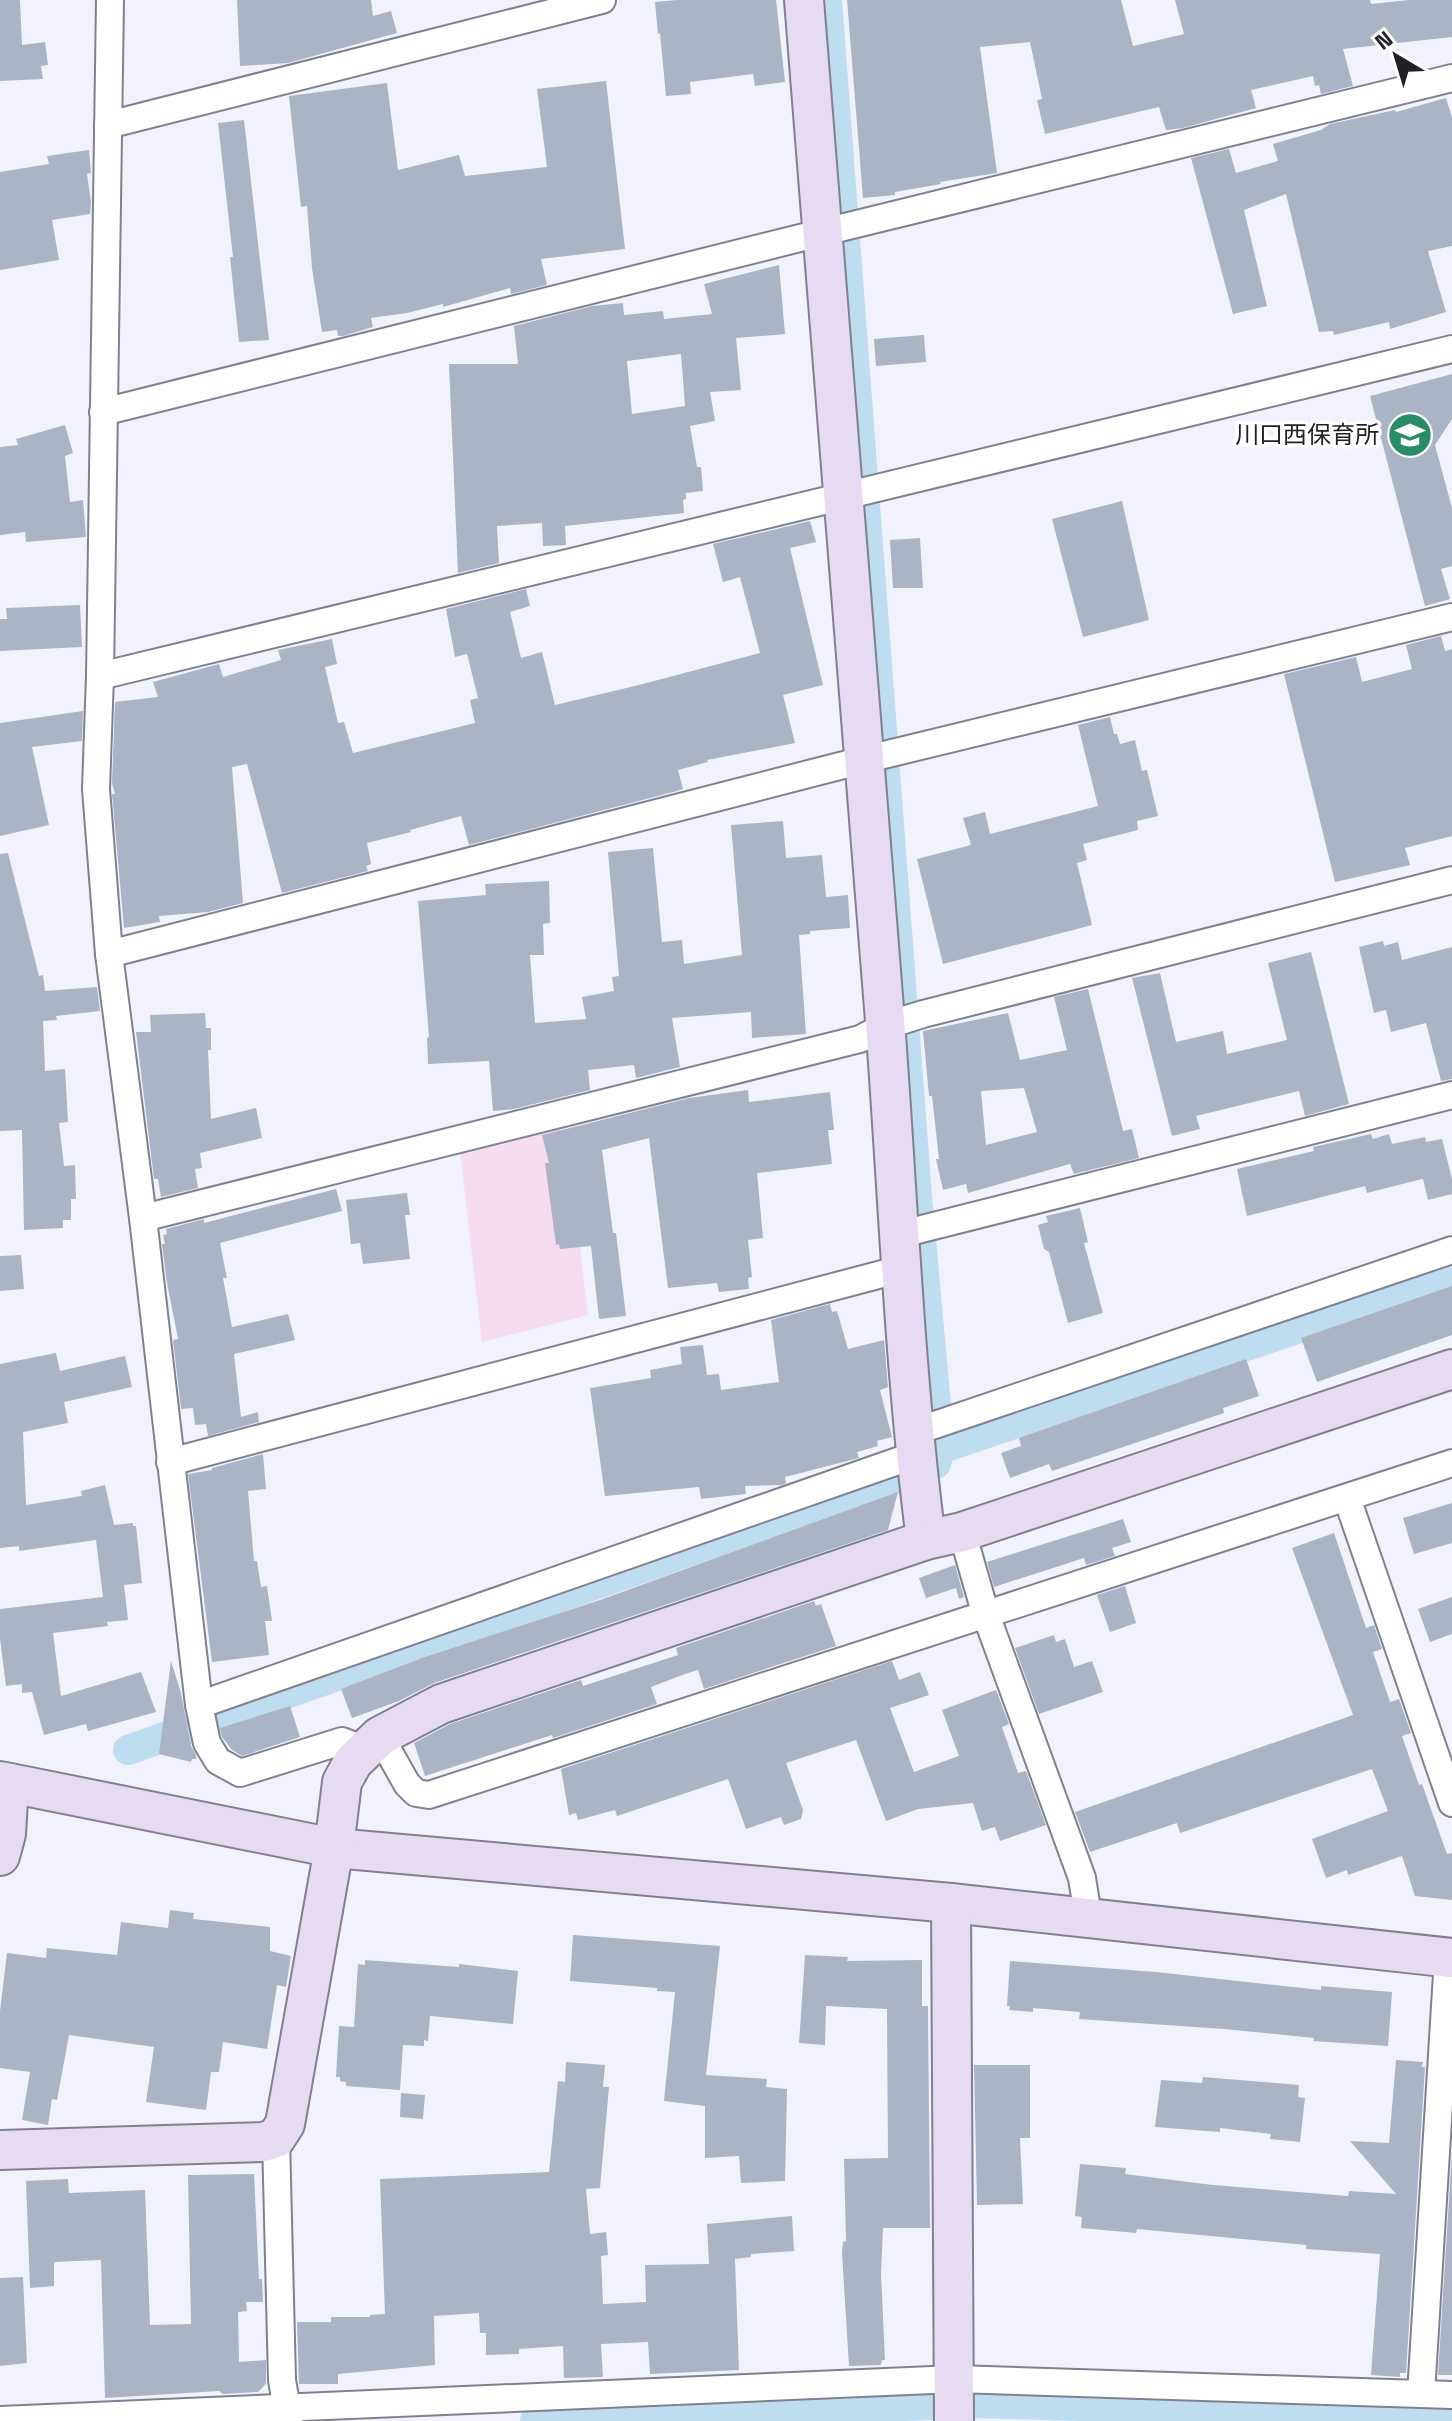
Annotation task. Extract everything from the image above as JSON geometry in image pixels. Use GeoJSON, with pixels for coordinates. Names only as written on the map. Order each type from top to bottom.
{"type":"FeatureCollection","features":[{"type":"Feature","properties":{"kind":"street"},"geometry":{"type":"LineString","coordinates":[[110,0],[96,789],[109,954],[199,1705],[207,1743],[218,1761],[240,1773],[342,1741],[372,1743],[416,1793],[429,1795],[985,1612],[1452,1463]]}},
{"type":"Feature","properties":{"kind":"street"},"geometry":{"type":"LineString","coordinates":[[108,125],[602,0]]}},
{"type":"Feature","properties":{"kind":"street"},"geometry":{"type":"LineString","coordinates":[[804,0],[915,1444],[944,1536],[985,1612],[1082,1878],[1088,1916]]}},
{"type":"Feature","properties":{"kind":"street"},"geometry":{"type":"LineString","coordinates":[[103,412],[1452,78]]}},
{"type":"Feature","properties":{"kind":"street"},"geometry":{"type":"LineString","coordinates":[[100,676],[1452,349]]}},
{"type":"Feature","properties":{"kind":"street"},"geometry":{"type":"LineString","coordinates":[[109,954],[863,760],[1452,617]]}},
{"type":"Feature","properties":{"kind":"street"},"geometry":{"type":"LineString","coordinates":[[143,1218],[860,1039],[885,1026],[953,1006],[1452,880]]}},
{"type":"Feature","properties":{"kind":"street"},"geometry":{"type":"LineString","coordinates":[[170,1462],[1452,1095]]}},
{"type":"Feature","properties":{"kind":"street"},"geometry":{"type":"LineString","coordinates":[[199,1705],[1452,1250]]}},
{"type":"Feature","properties":{"kind":"street"},"geometry":{"type":"LineString","coordinates":[[287,2415],[276,2138],[285,2124],[334,1848],[342,1782],[353,1762],[372,1743],[441,1704],[1452,1369]]}},
{"type":"Feature","properties":{"kind":"street"},"geometry":{"type":"LineString","coordinates":[[1347,1498],[1452,1803]]}},
{"type":"Feature","properties":{"kind":"street"},"geometry":{"type":"LineString","coordinates":[[0,1856],[6,1834],[4,1782],[334,1848],[1088,1916],[1450,1958],[1421,2394]]}},
{"type":"Feature","properties":{"kind":"street"},"geometry":{"type":"LineString","coordinates":[[951,1903],[955,2402]]}},
{"type":"Feature","properties":{"kind":"street"},"geometry":{"type":"LineString","coordinates":[[0,2150],[263,2142],[276,2138]]}},
{"type":"Feature","properties":{"kind":"street"},"geometry":{"type":"LineString","coordinates":[[0,2420],[1452,2395]]}},
{"type":"Feature","properties":{"kind":"shaded area"},"geometry":{"type":"Polygon","coordinates":[[[563,1109],[588,1315],[482,1342],[458,1133],[563,1109]]]}},
{"type":"Feature","properties":{"kind":"building"},"geometry":{"type":"Polygon","coordinates":[[[0,0],[20,0],[22,45],[45,42],[48,65],[41,66],[43,79],[0,81],[0,0]]]}},
{"type":"Feature","properties":{"kind":"building"},"geometry":{"type":"Polygon","coordinates":[[[237,0],[371,0],[373,16],[391,11],[397,33],[288,63],[240,66],[237,0]]]}},
{"type":"Feature","properties":{"kind":"building"},"geometry":{"type":"Polygon","coordinates":[[[776,0],[785,82],[755,86],[753,74],[690,82],[691,94],[666,96],[655,2],[776,0]]]}},
{"type":"Feature","properties":{"kind":"building"},"geometry":{"type":"Polygon","coordinates":[[[847,0],[1121,0],[1133,46],[1184,34],[1175,0],[1370,0],[1371,4],[1452,0],[1452,37],[1343,49],[1353,86],[1321,94],[1313,76],[1251,90],[1256,108],[1183,128],[1166,130],[1159,107],[1045,134],[1037,100],[1042,99],[1030,42],[980,47],[997,173],[940,182],[895,192],[895,195],[863,198],[847,0]]]}},
{"type":"Feature","properties":{"kind":"building"},"geometry":{"type":"Polygon","coordinates":[[[606,81],[625,249],[541,259],[547,285],[511,294],[510,288],[443,307],[443,304],[371,318],[373,327],[343,336],[338,336],[337,330],[322,332],[307,206],[301,207],[289,96],[387,83],[398,170],[459,155],[465,176],[547,167],[537,89],[606,81]]]}},
{"type":"Feature","properties":{"kind":"building"},"geometry":{"type":"Polygon","coordinates":[[[1446,98],[1452,118],[1452,246],[1428,251],[1446,312],[1390,329],[1389,322],[1334,335],[1333,331],[1319,332],[1286,194],[1244,210],[1267,306],[1233,314],[1191,158],[1229,149],[1236,173],[1278,161],[1273,144],[1321,130],[1330,124],[1396,112],[1446,98]]]}},
{"type":"Feature","properties":{"kind":"building"},"geometry":{"type":"Polygon","coordinates":[[[244,120],[269,340],[239,342],[218,123],[244,120]]]}},
{"type":"Feature","properties":{"kind":"building"},"geometry":{"type":"Polygon","coordinates":[[[89,150],[90,214],[52,220],[59,260],[0,270],[0,172],[49,164],[47,156],[89,150]]]}},
{"type":"Feature","properties":{"kind":"building"},"geometry":{"type":"Polygon","coordinates":[[[779,265],[785,334],[736,338],[741,390],[710,392],[715,421],[690,426],[697,467],[701,467],[703,491],[686,493],[684,513],[565,526],[566,545],[543,546],[542,523],[497,526],[499,563],[458,573],[449,364],[518,364],[514,326],[592,306],[623,303],[624,315],[663,311],[664,319],[712,314],[704,284],[779,265]],[[681,354],[627,361],[632,414],[685,406],[681,354]]]}},
{"type":"Feature","properties":{"kind":"building"},"geometry":{"type":"Polygon","coordinates":[[[924,335],[926,362],[876,366],[874,339],[924,335]]]}},
{"type":"Feature","properties":{"kind":"building"},"geometry":{"type":"Polygon","coordinates":[[[1452,374],[1452,419],[1435,445],[1452,508],[1452,566],[1441,569],[1450,599],[1425,606],[1370,396],[1452,374]]]}},
{"type":"Feature","properties":{"kind":"building"},"geometry":{"type":"Polygon","coordinates":[[[65,425],[73,453],[65,456],[70,502],[83,500],[86,537],[26,542],[25,532],[0,535],[0,447],[18,445],[16,439],[65,425]]]}},
{"type":"Feature","properties":{"kind":"building"},"geometry":{"type":"Polygon","coordinates":[[[1122,501],[1149,620],[1083,637],[1052,519],[1122,501]]]}},
{"type":"Feature","properties":{"kind":"building"},"geometry":{"type":"Polygon","coordinates":[[[810,521],[816,542],[790,548],[823,685],[783,695],[795,743],[707,760],[678,770],[683,789],[677,791],[469,845],[461,816],[410,830],[367,843],[371,864],[366,866],[368,871],[282,893],[247,764],[232,767],[243,903],[208,912],[159,916],[160,922],[124,928],[112,794],[115,794],[112,783],[115,702],[158,697],[153,682],[219,664],[223,677],[281,660],[278,650],[332,639],[337,664],[325,667],[338,723],[344,722],[353,753],[475,723],[470,700],[478,698],[467,654],[455,657],[446,609],[526,589],[530,606],[510,612],[521,658],[542,652],[555,705],[639,685],[760,653],[740,577],[723,582],[713,544],[810,521]]]}},
{"type":"Feature","properties":{"kind":"building"},"geometry":{"type":"Polygon","coordinates":[[[920,538],[923,588],[893,588],[890,540],[920,538]]]}},
{"type":"Feature","properties":{"kind":"building"},"geometry":{"type":"Polygon","coordinates":[[[80,605],[82,647],[0,651],[0,619],[7,619],[6,608],[80,605]]]}},
{"type":"Feature","properties":{"kind":"building"},"geometry":{"type":"Polygon","coordinates":[[[1441,636],[1445,651],[1452,649],[1452,836],[1405,848],[1410,865],[1335,882],[1284,674],[1356,657],[1362,682],[1412,669],[1406,645],[1441,636]]]}},
{"type":"Feature","properties":{"kind":"building"},"geometry":{"type":"Polygon","coordinates":[[[83,711],[82,741],[32,747],[49,825],[0,836],[0,723],[83,711]]]}},
{"type":"Feature","properties":{"kind":"building"},"geometry":{"type":"Polygon","coordinates":[[[1110,717],[1120,744],[1135,740],[1142,771],[1147,770],[1158,816],[1137,821],[1138,830],[1083,844],[1087,860],[1077,863],[1092,925],[943,964],[917,859],[971,845],[963,818],[985,812],[990,834],[1098,806],[1078,725],[1110,717]]]}},
{"type":"Feature","properties":{"kind":"building"},"geometry":{"type":"Polygon","coordinates":[[[783,821],[786,858],[822,855],[826,897],[848,895],[850,928],[810,931],[810,934],[799,935],[806,1034],[752,1038],[751,1012],[672,1018],[680,1067],[636,1078],[634,1065],[588,1070],[590,1090],[514,1109],[493,1111],[489,1061],[428,1064],[429,1037],[418,901],[486,895],[485,884],[549,881],[550,923],[543,924],[544,955],[530,955],[535,1023],[586,1019],[582,997],[614,991],[612,977],[619,976],[608,852],[653,848],[662,942],[682,940],[684,964],[742,955],[731,825],[783,821]]]}},
{"type":"Feature","properties":{"kind":"building"},"geometry":{"type":"Polygon","coordinates":[[[8,853],[45,991],[97,987],[100,1011],[56,1016],[57,1020],[43,1021],[45,1071],[65,1069],[68,1122],[59,1123],[64,1166],[75,1165],[76,1199],[71,1199],[71,1220],[63,1220],[63,1228],[24,1230],[22,1130],[0,1131],[0,854],[8,853]]]}},
{"type":"Feature","properties":{"kind":"building"},"geometry":{"type":"Polygon","coordinates":[[[1383,941],[1384,946],[1398,942],[1402,960],[1452,947],[1452,1079],[1441,1081],[1426,1023],[1391,1032],[1386,1010],[1374,1013],[1359,947],[1383,941]]]}},
{"type":"Feature","properties":{"kind":"building"},"geometry":{"type":"Polygon","coordinates":[[[1311,952],[1349,1104],[1305,1116],[1299,1091],[1196,1116],[1200,1129],[1172,1136],[1132,978],[1160,973],[1176,1042],[1223,1031],[1227,1054],[1287,1040],[1268,963],[1311,952]]]}},
{"type":"Feature","properties":{"kind":"building"},"geometry":{"type":"Polygon","coordinates":[[[1088,989],[1123,1131],[1132,1129],[1139,1158],[1074,1174],[1070,1164],[968,1193],[966,1184],[943,1190],[936,1159],[939,1159],[923,1031],[1008,1013],[1020,1060],[1067,1050],[1054,997],[1088,989]],[[1024,1088],[981,1091],[986,1145],[1037,1132],[1024,1088]]]}},
{"type":"Feature","properties":{"kind":"building"},"geometry":{"type":"Polygon","coordinates":[[[205,1013],[206,1028],[211,1028],[211,1050],[208,1050],[211,1119],[256,1108],[262,1138],[200,1153],[202,1168],[195,1169],[198,1188],[161,1197],[158,1179],[154,1179],[136,1032],[151,1032],[150,1015],[205,1013]]]}},
{"type":"Feature","properties":{"kind":"building"},"geometry":{"type":"Polygon","coordinates":[[[748,1090],[749,1102],[830,1092],[834,1130],[828,1130],[832,1164],[757,1173],[763,1238],[748,1240],[752,1277],[748,1278],[749,1289],[719,1292],[717,1283],[668,1288],[649,1138],[602,1150],[626,1316],[599,1319],[591,1246],[560,1249],[559,1244],[556,1245],[545,1163],[549,1163],[542,1135],[689,1098],[748,1090]]]}},
{"type":"Feature","properties":{"kind":"building"},"geometry":{"type":"Polygon","coordinates":[[[1371,1134],[1373,1139],[1389,1134],[1392,1144],[1425,1137],[1426,1142],[1442,1139],[1452,1179],[1452,1194],[1428,1200],[1423,1179],[1367,1193],[1365,1186],[1247,1216],[1237,1169],[1371,1134]]]}},
{"type":"Feature","properties":{"kind":"building"},"geometry":{"type":"Polygon","coordinates":[[[336,1189],[342,1211],[220,1243],[232,1327],[288,1314],[295,1340],[234,1354],[241,1417],[258,1412],[259,1422],[208,1436],[206,1424],[195,1425],[193,1408],[181,1409],[173,1340],[178,1339],[162,1244],[165,1244],[163,1235],[167,1234],[166,1229],[204,1219],[204,1223],[336,1189]]]}},
{"type":"Feature","properties":{"kind":"building"},"geometry":{"type":"Polygon","coordinates":[[[407,1193],[410,1215],[405,1215],[410,1259],[363,1264],[360,1243],[351,1244],[346,1200],[407,1193]]]}},
{"type":"Feature","properties":{"kind":"building"},"geometry":{"type":"Polygon","coordinates":[[[1080,1208],[1088,1242],[1084,1243],[1103,1313],[1068,1323],[1049,1252],[1044,1249],[1038,1225],[1048,1222],[1046,1216],[1080,1208]]]}},
{"type":"Feature","properties":{"kind":"building"},"geometry":{"type":"Polygon","coordinates":[[[21,1255],[24,1289],[0,1291],[0,1256],[21,1255]]]}},
{"type":"Feature","properties":{"kind":"building"},"geometry":{"type":"Polygon","coordinates":[[[1452,1286],[1452,1335],[1317,1382],[1301,1338],[1452,1286]]]}},
{"type":"Feature","properties":{"kind":"building"},"geometry":{"type":"Polygon","coordinates":[[[830,1304],[832,1312],[837,1311],[848,1349],[884,1340],[888,1387],[880,1390],[892,1437],[877,1441],[878,1446],[857,1452],[859,1458],[785,1477],[786,1483],[782,1485],[745,1486],[746,1494],[701,1499],[699,1487],[605,1496],[590,1388],[651,1378],[650,1370],[682,1364],[680,1347],[703,1345],[707,1375],[719,1374],[721,1390],[779,1382],[771,1320],[830,1304]]]}},
{"type":"Feature","properties":{"kind":"building"},"geometry":{"type":"Polygon","coordinates":[[[56,1353],[60,1371],[125,1356],[132,1387],[64,1402],[68,1423],[23,1432],[26,1505],[82,1496],[81,1491],[105,1485],[114,1525],[133,1523],[136,1526],[142,1583],[124,1585],[128,1620],[107,1622],[108,1626],[53,1633],[61,1696],[141,1672],[156,1712],[88,1731],[86,1724],[44,1735],[32,1692],[22,1693],[22,1684],[6,1686],[0,1609],[103,1597],[96,1540],[19,1551],[19,1546],[0,1548],[0,1364],[56,1353]]]}},
{"type":"Feature","properties":{"kind":"building"},"geometry":{"type":"Polygon","coordinates":[[[1246,1359],[1259,1396],[1223,1408],[1224,1413],[1052,1471],[1049,1464],[1010,1478],[1001,1453],[1021,1446],[1019,1438],[1246,1359]]]}},
{"type":"Feature","properties":{"kind":"building"},"geometry":{"type":"Polygon","coordinates":[[[263,1454],[266,1489],[248,1491],[254,1561],[257,1561],[261,1587],[267,1586],[272,1621],[265,1621],[269,1655],[212,1662],[188,1474],[263,1454]]]}},
{"type":"Feature","properties":{"kind":"building"},"geometry":{"type":"Polygon","coordinates":[[[898,1492],[888,1530],[434,1683],[399,1701],[352,1718],[341,1689],[422,1658],[600,1600],[898,1492]]]}},
{"type":"Feature","properties":{"kind":"building"},"geometry":{"type":"Polygon","coordinates":[[[1452,1503],[1452,1543],[1414,1554],[1403,1518],[1452,1503]]]}},
{"type":"Feature","properties":{"kind":"building"},"geometry":{"type":"Polygon","coordinates":[[[1123,1519],[1131,1542],[1112,1548],[1115,1556],[1086,1565],[1084,1558],[994,1587],[987,1562],[1123,1519]]]}},
{"type":"Feature","properties":{"kind":"building"},"geometry":{"type":"Polygon","coordinates":[[[1334,1533],[1366,1628],[1374,1625],[1382,1649],[1373,1652],[1390,1702],[1399,1699],[1411,1733],[1402,1736],[1419,1785],[1422,1784],[1447,1854],[1452,1853],[1452,1900],[1415,1896],[1402,1856],[1348,1875],[1347,1870],[1326,1878],[1312,1839],[1388,1811],[1372,1769],[1180,1833],[1177,1823],[1090,1852],[1075,1812],[1353,1715],[1292,1548],[1334,1533]]]}},
{"type":"Feature","properties":{"kind":"building"},"geometry":{"type":"Polygon","coordinates":[[[955,1565],[964,1597],[959,1599],[956,1588],[926,1598],[919,1578],[955,1565]]]}},
{"type":"Feature","properties":{"kind":"building"},"geometry":{"type":"Polygon","coordinates":[[[1125,1586],[1136,1623],[1110,1632],[1097,1595],[1125,1586]]]}},
{"type":"Feature","properties":{"kind":"building"},"geometry":{"type":"Polygon","coordinates":[[[1452,1597],[1452,1634],[1430,1642],[1418,1609],[1452,1597]]]}},
{"type":"Feature","properties":{"kind":"building"},"geometry":{"type":"Polygon","coordinates":[[[814,1601],[816,1606],[821,1604],[836,1646],[704,1689],[698,1670],[685,1674],[651,1687],[657,1704],[425,1776],[414,1743],[450,1724],[581,1680],[583,1686],[678,1655],[676,1648],[814,1601]]]}},
{"type":"Feature","properties":{"kind":"building"},"geometry":{"type":"Polygon","coordinates":[[[1054,1635],[1056,1642],[1065,1639],[1074,1667],[1092,1661],[1103,1692],[1039,1714],[1015,1648],[1054,1635]]]}},
{"type":"Feature","properties":{"kind":"building"},"geometry":{"type":"Polygon","coordinates":[[[171,1661],[181,1693],[191,1746],[196,1755],[191,1762],[159,1754],[171,1661]]]}},
{"type":"Feature","properties":{"kind":"building"},"geometry":{"type":"Polygon","coordinates":[[[892,1661],[899,1680],[920,1672],[929,1695],[890,1708],[914,1772],[959,1756],[942,1710],[996,1690],[1009,1724],[1002,1727],[1018,1773],[1026,1771],[1046,1825],[1000,1841],[995,1827],[982,1831],[973,1803],[918,1809],[886,1821],[856,1740],[786,1763],[803,1810],[801,1819],[784,1825],[781,1817],[746,1829],[728,1779],[617,1816],[615,1810],[578,1820],[576,1813],[569,1815],[561,1769],[892,1661]]]}},
{"type":"Feature","properties":{"kind":"building"},"geometry":{"type":"Polygon","coordinates":[[[290,1706],[300,1737],[242,1756],[232,1750],[222,1737],[220,1728],[290,1706]]]}},
{"type":"Feature","properties":{"kind":"building"},"geometry":{"type":"Polygon","coordinates":[[[170,1910],[194,1913],[193,1919],[270,1927],[270,1951],[291,1956],[286,1987],[277,1985],[267,2049],[223,2042],[219,2072],[211,2072],[206,2110],[146,2102],[154,2047],[69,2035],[57,2100],[52,2099],[48,2125],[22,2120],[30,2072],[0,2068],[0,2011],[7,1953],[46,1958],[47,1948],[117,1955],[121,1922],[168,1928],[170,1910]]]}},
{"type":"Feature","properties":{"kind":"building"},"geometry":{"type":"Polygon","coordinates":[[[573,1935],[720,1946],[706,2075],[767,2079],[766,2087],[787,2089],[785,2181],[741,2183],[739,2156],[705,2158],[705,2106],[664,2101],[675,1992],[570,1981],[573,1935]]]}},
{"type":"Feature","properties":{"kind":"building"},"geometry":{"type":"Polygon","coordinates":[[[805,1955],[848,1957],[847,1961],[922,1960],[922,2006],[928,2006],[930,2228],[883,2228],[881,2274],[885,2360],[881,2365],[849,2366],[842,2253],[843,2242],[846,2241],[844,2159],[888,2158],[887,2009],[826,2006],[825,2045],[799,2043],[805,1955]]]}},
{"type":"Feature","properties":{"kind":"building"},"geometry":{"type":"Polygon","coordinates":[[[365,1960],[459,1967],[459,1964],[518,1971],[513,2024],[430,2016],[428,2041],[424,2040],[424,2046],[403,2045],[400,2090],[346,2086],[346,2082],[336,2077],[339,2026],[354,2027],[358,1964],[365,1965],[365,1960]]]}},
{"type":"Feature","properties":{"kind":"building"},"geometry":{"type":"Polygon","coordinates":[[[1010,1961],[1156,1972],[1321,1990],[1321,1986],[1392,1992],[1388,2046],[1313,2041],[1314,2038],[1224,2029],[1079,2019],[1080,2012],[1033,2008],[1033,2012],[1009,2010],[1010,1961]]]}},
{"type":"Feature","properties":{"kind":"building"},"geometry":{"type":"Polygon","coordinates":[[[1396,2060],[1423,2062],[1422,2067],[1425,2067],[1406,2373],[1400,2373],[1400,2377],[1371,2375],[1380,2254],[1306,2249],[1306,2245],[1137,2229],[1136,2233],[1081,2228],[1082,2217],[1075,2216],[1080,2164],[1126,2168],[1125,2174],[1213,2185],[1348,2196],[1349,2191],[1396,2194],[1350,2141],[1389,2143],[1396,2060]]]}},
{"type":"Feature","properties":{"kind":"building"},"geometry":{"type":"Polygon","coordinates":[[[566,2062],[605,2065],[603,2087],[609,2087],[600,2188],[586,2189],[590,2234],[606,2232],[608,2255],[601,2256],[603,2304],[646,2302],[645,2265],[709,2264],[707,2224],[792,2216],[794,2251],[751,2254],[751,2257],[735,2259],[739,2370],[650,2374],[648,2342],[601,2344],[603,2377],[564,2378],[563,2346],[519,2349],[519,2354],[486,2355],[486,2333],[480,2333],[479,2313],[434,2316],[435,2365],[338,2374],[338,2384],[299,2384],[297,2322],[331,2322],[331,2317],[385,2314],[380,2179],[549,2172],[558,2081],[565,2082],[566,2062]]]}},
{"type":"Feature","properties":{"kind":"building"},"geometry":{"type":"Polygon","coordinates":[[[974,2065],[1030,2065],[1030,2138],[1020,2138],[1023,2204],[977,2205],[974,2065]]]}},
{"type":"Feature","properties":{"kind":"building"},"geometry":{"type":"Polygon","coordinates":[[[1203,2077],[1299,2085],[1298,2097],[1305,2098],[1300,2142],[1270,2139],[1271,2134],[1220,2128],[1220,2132],[1155,2127],[1161,2080],[1202,2083],[1203,2077]]]}},
{"type":"Feature","properties":{"kind":"building"},"geometry":{"type":"Polygon","coordinates":[[[401,2093],[425,2095],[423,2119],[400,2117],[401,2093]]]}},
{"type":"Feature","properties":{"kind":"building"},"geometry":{"type":"Polygon","coordinates":[[[1452,2152],[1452,2375],[1438,2375],[1452,2152]]]}},
{"type":"Feature","properties":{"kind":"building"},"geometry":{"type":"Polygon","coordinates":[[[254,2174],[263,2302],[246,2302],[247,2311],[238,2312],[239,2362],[266,2360],[266,2384],[258,2392],[223,2394],[219,2391],[105,2398],[101,2260],[54,2262],[54,2286],[30,2288],[26,2181],[68,2179],[69,2193],[145,2190],[150,2325],[191,2324],[188,2175],[254,2174]]]}},
{"type":"Feature","properties":{"kind":"building"},"geometry":{"type":"Polygon","coordinates":[[[23,2277],[27,2363],[0,2366],[0,2278],[23,2277]]]}},
{"type":"Feature","properties":{"kind":"waterway"},"geometry":{"type":"LineString","coordinates":[[827,0],[917,1196],[940,1449]]}},
{"type":"Feature","properties":{"kind":"waterway"},"geometry":{"type":"LineString","coordinates":[[128,1750],[936,1464],[940,1449],[1452,1277]]}},
{"type":"Feature","properties":{"kind":"waterway"},"geometry":{"type":"LineString","coordinates":[[535,2421],[978,2403],[1452,2417]]}},
{"type":"Feature","properties":{"kind":"place","name":"川口西保育所"},"geometry":{"type":"Point","coordinates":[1410,435]}}]}
